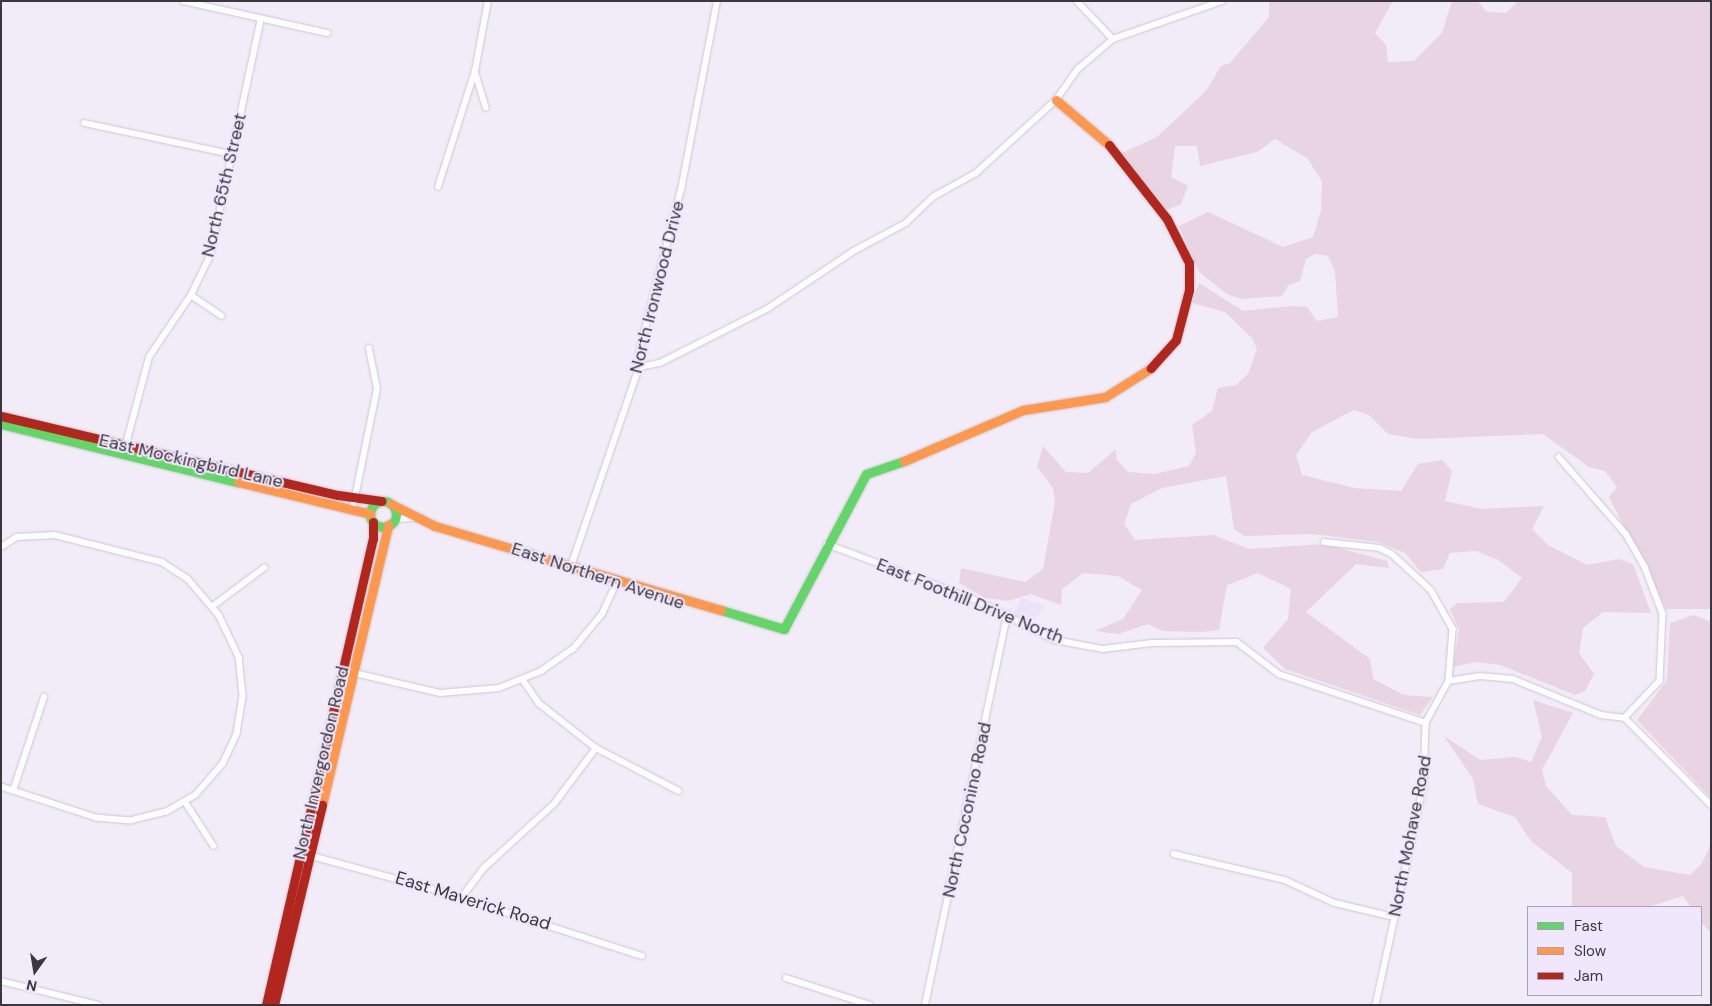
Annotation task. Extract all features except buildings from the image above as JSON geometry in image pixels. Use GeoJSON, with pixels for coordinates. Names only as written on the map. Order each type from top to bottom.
{"type":"FeatureCollection","features":[{"type":"Feature","properties":{"kind":"street"},"geometry":{"type":"LineString","coordinates":[[183,1],[327,33]]}},
{"type":"Feature","properties":{"kind":"street"},"geometry":{"type":"LineString","coordinates":[[438,187],[475,71],[488,1]]}},
{"type":"Feature","properties":{"kind":"street","name":"North Ironwood Drive"},"geometry":{"type":"LineString","coordinates":[[571,566],[639,367],[640,348],[681,190],[717,1]]}},
{"type":"Feature","properties":{"kind":"street"},"geometry":{"type":"LineString","coordinates":[[1077,1],[1113,40]]}},
{"type":"Feature","properties":{"kind":"street"},"geometry":{"type":"LineString","coordinates":[[639,367],[660,363],[768,309],[852,252],[892,232],[933,197],[976,173],[1056,100],[1078,69],[1113,40],[1222,1]]}},
{"type":"Feature","properties":{"kind":"street","name":"North 65th Street"},"geometry":{"type":"LineString","coordinates":[[124,449],[149,357],[191,295],[210,256],[261,19]]}},
{"type":"Feature","properties":{"kind":"street"},"geometry":{"type":"LineString","coordinates":[[475,71],[486,107]]}},
{"type":"Feature","properties":{"kind":"street"},"geometry":{"type":"LineString","coordinates":[[827,544],[866,474],[946,446],[1023,410],[1105,397],[1146,374],[1176,340],[1189,290],[1185,254],[1167,219],[1134,174],[1099,134],[1056,100]]}},
{"type":"Feature","properties":{"kind":"street"},"geometry":{"type":"LineString","coordinates":[[84,123],[231,154]]}},
{"type":"Feature","properties":{"kind":"street"},"geometry":{"type":"LineString","coordinates":[[191,295],[222,316]]}},
{"type":"Feature","properties":{"kind":"street"},"geometry":{"type":"LineString","coordinates":[[354,503],[376,389],[369,349]]}},
{"type":"Feature","properties":{"kind":"street","name":"East Mockingbird Lane"},"geometry":{"type":"LineString","coordinates":[[1,416],[124,449]]}},
{"type":"Feature","properties":{"kind":"street","name":"East Mockingbird Lane"},"geometry":{"type":"LineString","coordinates":[[1,424],[124,449],[354,503],[386,503]]}},
{"type":"Feature","properties":{"kind":"street"},"geometry":{"type":"LineString","coordinates":[[1559,457],[1626,534],[1663,614],[1660,680],[1625,718]]}},
{"type":"Feature","properties":{"kind":"street","name":"East Mockingbird Lane"},"geometry":{"type":"LineString","coordinates":[[354,503],[372,518]]}},
{"type":"Feature","properties":{"kind":"street"},"geometry":{"type":"LineString","coordinates":[[372,518],[386,503]]}},
{"type":"Feature","properties":{"kind":"street","name":"East Northern Avenue"},"geometry":{"type":"LineString","coordinates":[[386,503],[419,518],[617,582],[779,629],[790,624],[827,544]]}},
{"type":"Feature","properties":{"kind":"street","name":"North Invergordon Road"},"geometry":{"type":"LineString","coordinates":[[346,671],[391,522],[386,503]]}},
{"type":"Feature","properties":{"kind":"street"},"geometry":{"type":"LineString","coordinates":[[372,518],[391,522]]}},
{"type":"Feature","properties":{"kind":"street","name":"North Invergordon Road"},"geometry":{"type":"LineString","coordinates":[[274,1005],[374,539],[372,518]]}},
{"type":"Feature","properties":{"kind":"street","name":"East Northern Avenue"},"geometry":{"type":"LineString","coordinates":[[391,522],[419,518]]}},
{"type":"Feature","properties":{"kind":"street"},"geometry":{"type":"LineString","coordinates":[[1,546],[16,537],[55,535],[143,555],[188,579],[213,606],[238,658],[241,716],[223,764],[186,803],[155,816],[119,821],[83,815],[1,787]]}},
{"type":"Feature","properties":{"kind":"street","name":"North Mohave Road"},"geometry":{"type":"LineString","coordinates":[[1324,542],[1380,548],[1418,576],[1453,629],[1449,681],[1426,723],[1424,785],[1376,1005]]}},
{"type":"Feature","properties":{"kind":"street","name":"East Foothill Drive North"},"geometry":{"type":"LineString","coordinates":[[827,544],[1007,615],[1055,640],[1103,649],[1152,643],[1237,642],[1278,674],[1426,723]]}},
{"type":"Feature","properties":{"kind":"street"},"geometry":{"type":"LineString","coordinates":[[213,606],[264,568]]}},
{"type":"Feature","properties":{"kind":"street"},"geometry":{"type":"LineString","coordinates":[[346,671],[450,694],[523,680],[574,648],[602,614],[617,582]]}},
{"type":"Feature","properties":{"kind":"street","name":"North Coconino Road"},"geometry":{"type":"LineString","coordinates":[[925,1005],[1007,615]]}},
{"type":"Feature","properties":{"kind":"street"},"geometry":{"type":"LineString","coordinates":[[1449,681],[1513,679],[1601,715],[1625,718],[1711,805]]}},
{"type":"Feature","properties":{"kind":"street"},"geometry":{"type":"LineString","coordinates":[[523,680],[540,704],[596,748],[679,791]]}},
{"type":"Feature","properties":{"kind":"street"},"geometry":{"type":"LineString","coordinates":[[13,791],[44,697]]}},
{"type":"Feature","properties":{"kind":"street"},"geometry":{"type":"LineString","coordinates":[[462,897],[485,867],[554,804],[596,748]]}},
{"type":"Feature","properties":{"kind":"street"},"geometry":{"type":"LineString","coordinates":[[186,803],[214,846]]}},
{"type":"Feature","properties":{"kind":"street","name":"North Invergordon Road"},"geometry":{"type":"LineString","coordinates":[[266,1005],[305,854]]}},
{"type":"Feature","properties":{"kind":"street","name":"East Maverick Road"},"geometry":{"type":"LineString","coordinates":[[305,854],[462,897],[642,956]]}},
{"type":"Feature","properties":{"kind":"street"},"geometry":{"type":"LineString","coordinates":[[1174,854],[1285,880],[1335,903],[1394,917]]}},
{"type":"Feature","properties":{"kind":"street"},"geometry":{"type":"LineString","coordinates":[[786,978],[870,1005]]}},
{"type":"Feature","properties":{"kind":"street"},"geometry":{"type":"LineString","coordinates":[[1,981],[99,1005]]}},
{"type":"Feature","properties":{"kind":"shaded area"},"geometry":{"type":"Polygon","coordinates":[[[1269,1],[1393,1],[1375,33],[1386,45],[1388,62],[1414,61],[1442,33],[1452,1],[1477,1],[1487,12],[1506,13],[1518,1],[1711,1],[1711,609],[1666,609],[1609,497],[1617,487],[1605,471],[1589,467],[1543,434],[1418,439],[1388,434],[1369,415],[1354,410],[1312,432],[1296,455],[1302,475],[1354,488],[1401,491],[1418,464],[1442,460],[1452,471],[1445,501],[1482,509],[1544,506],[1532,529],[1548,545],[1587,565],[1619,559],[1633,564],[1651,613],[1603,612],[1583,628],[1579,653],[1594,674],[1585,691],[1575,695],[1500,665],[1476,662],[1453,667],[1459,630],[1450,609],[1457,603],[1504,602],[1522,578],[1498,560],[1476,551],[1450,553],[1443,569],[1421,572],[1405,553],[1378,542],[1312,534],[1244,536],[1234,529],[1226,476],[1162,488],[1131,504],[1124,524],[1135,540],[1213,535],[1249,549],[1324,544],[1387,561],[1389,568],[1356,564],[1306,612],[1370,659],[1373,679],[1404,695],[1433,697],[1420,715],[1285,669],[1263,648],[1288,619],[1291,589],[1258,573],[1227,585],[1219,630],[1201,632],[1163,631],[1148,624],[1118,634],[1095,631],[1123,619],[1142,590],[1118,576],[1083,573],[1062,589],[1061,605],[1031,594],[1008,601],[985,598],[959,583],[961,568],[1025,582],[1043,569],[1055,502],[1053,488],[1037,467],[1043,446],[1066,472],[1088,473],[1116,449],[1116,459],[1128,472],[1155,474],[1189,466],[1196,453],[1192,425],[1212,411],[1218,388],[1236,385],[1248,374],[1257,349],[1252,338],[1225,312],[1192,303],[1199,283],[1243,311],[1293,306],[1307,307],[1317,321],[1338,317],[1335,271],[1328,256],[1315,254],[1306,259],[1300,281],[1289,285],[1282,296],[1241,299],[1227,294],[1199,272],[1179,226],[1208,212],[1283,247],[1313,237],[1321,211],[1322,181],[1307,158],[1275,139],[1257,152],[1200,166],[1197,146],[1175,146],[1171,177],[1188,186],[1181,204],[1167,210],[1122,153],[1157,137],[1206,91],[1221,66],[1230,63],[1269,17],[1269,1]]]}},
{"type":"Feature","properties":{"kind":"shaded area"},"geometry":{"type":"Polygon","coordinates":[[[1022,598],[1045,606],[1035,619],[1023,620],[1013,615],[1022,598]]]}},
{"type":"Feature","properties":{"kind":"shaded area"},"geometry":{"type":"Polygon","coordinates":[[[1694,615],[1711,622],[1711,798],[1637,720],[1667,680],[1670,623],[1694,615]]]}},
{"type":"Feature","properties":{"kind":"shaded area"},"geometry":{"type":"Polygon","coordinates":[[[1533,700],[1573,713],[1542,770],[1546,786],[1572,815],[1605,817],[1616,846],[1644,867],[1690,875],[1702,863],[1711,844],[1711,932],[1702,924],[1702,906],[1690,906],[1683,896],[1651,906],[1572,906],[1572,873],[1531,841],[1515,817],[1478,804],[1473,779],[1444,736],[1480,760],[1515,757],[1531,762],[1542,737],[1533,700]]]}},
{"type":"Feature","properties":{"kind":"traffic: fast"},"geometry":{"type":"LineString","coordinates":[[1,424],[238,482]]}},
{"type":"Feature","properties":{"kind":"traffic: fast"},"geometry":{"type":"LineString","coordinates":[[721,610],[784,629],[866,474],[904,461]]}},
{"type":"Feature","properties":{"kind":"traffic: fast"},"geometry":{"type":"LineString","coordinates":[[383,501],[392,505],[396,514],[392,523],[383,527],[374,523],[370,514],[374,505],[383,501]]}},
{"type":"Feature","properties":{"kind":"traffic: slow"},"geometry":{"type":"LineString","coordinates":[[1056,100],[1109,145]]}},
{"type":"Feature","properties":{"kind":"traffic: slow"},"geometry":{"type":"LineString","coordinates":[[904,461],[1023,410],[1105,397],[1151,368]]}},
{"type":"Feature","properties":{"kind":"traffic: slow"},"geometry":{"type":"LineString","coordinates":[[238,482],[370,514]]}},
{"type":"Feature","properties":{"kind":"traffic: slow"},"geometry":{"type":"LineString","coordinates":[[391,504],[435,526],[721,610]]}},
{"type":"Feature","properties":{"kind":"traffic: slow"},"geometry":{"type":"LineString","coordinates":[[322,805],[388,525]]}},
{"type":"Feature","properties":{"kind":"traffic: jam"},"geometry":{"type":"LineString","coordinates":[[1109,145],[1167,219],[1189,263],[1189,290],[1176,340],[1151,368]]}},
{"type":"Feature","properties":{"kind":"traffic: jam"},"geometry":{"type":"LineString","coordinates":[[1,416],[338,495],[382,501]]}},
{"type":"Feature","properties":{"kind":"traffic: jam"},"geometry":{"type":"LineString","coordinates":[[266,1005],[373,539],[373,522]]}},
{"type":"Feature","properties":{"kind":"traffic: jam"},"geometry":{"type":"LineString","coordinates":[[274,1005],[322,805]]}}]}
